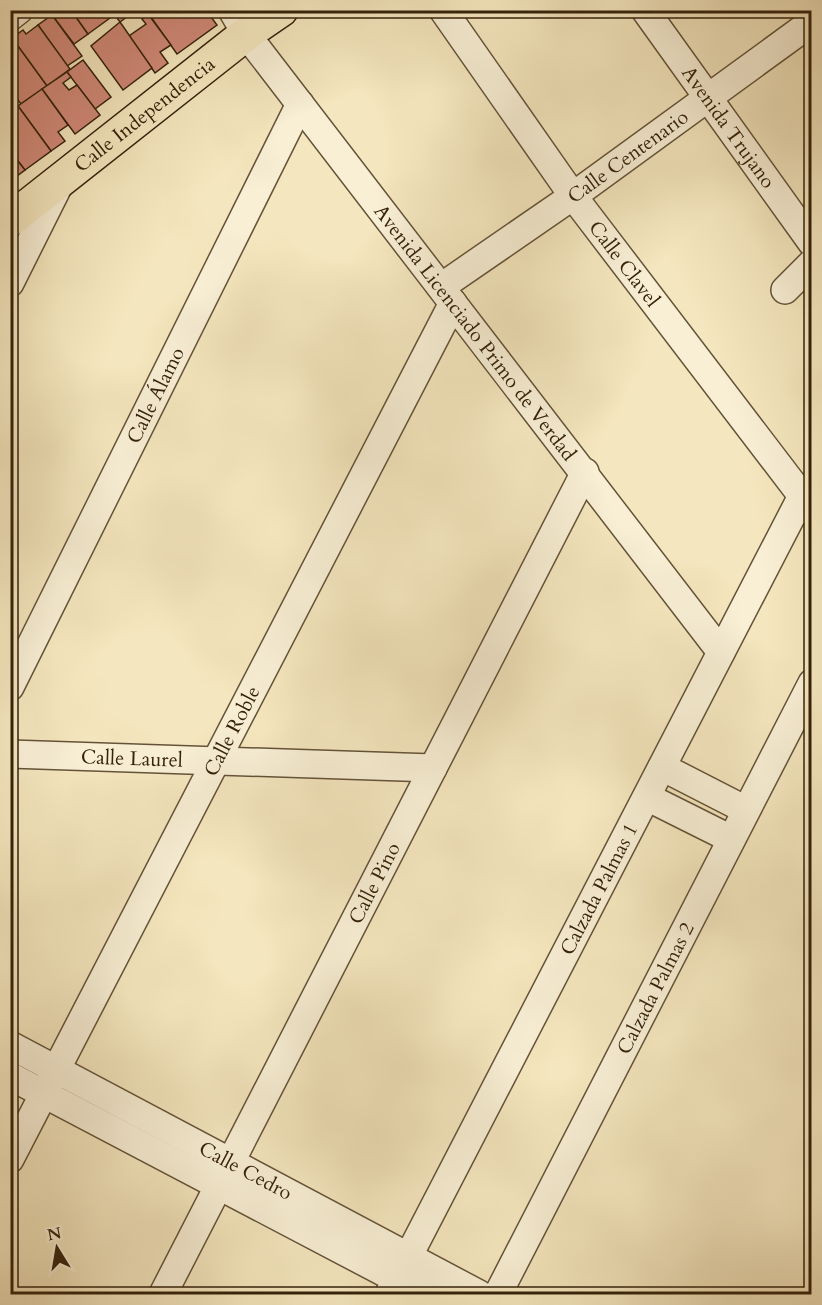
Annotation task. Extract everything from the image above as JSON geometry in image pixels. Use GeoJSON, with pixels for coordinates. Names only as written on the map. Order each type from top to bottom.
{"type":"FeatureCollection","features":[{"type":"Feature","properties":{"kind":"main road","name":"Calle Independencia"},"geometry":{"type":"LineString","coordinates":[[10,220],[60,183],[239,22],[281,10]]}},
{"type":"Feature","properties":{"kind":"street"},"geometry":{"type":"LineString","coordinates":[[10,17],[19,10]]}},
{"type":"Feature","properties":{"kind":"street","name":"Calle Clavel"},"geometry":{"type":"LineString","coordinates":[[443,10],[573,196],[808,498]]}},
{"type":"Feature","properties":{"kind":"street","name":"Avenida Trujano"},"geometry":{"type":"LineString","coordinates":[[645,10],[706,99],[812,243]]}},
{"type":"Feature","properties":{"kind":"street","name":"Avenida Licenciado Primo de Verdad"},"geometry":{"type":"LineString","coordinates":[[239,22],[721,652]]}},
{"type":"Feature","properties":{"kind":"street","name":"Calle Centenario"},"geometry":{"type":"LineString","coordinates":[[447,295],[573,196],[812,22]]}},
{"type":"Feature","properties":{"kind":"street","name":"Calle Álamo"},"geometry":{"type":"LineString","coordinates":[[10,687],[300,104]]}},
{"type":"Feature","properties":{"kind":"street"},"geometry":{"type":"LineString","coordinates":[[10,283],[60,183]]}},
{"type":"Feature","properties":{"kind":"street"},"geometry":{"type":"LineString","coordinates":[[785,290],[812,263]]}},
{"type":"Feature","properties":{"kind":"street","name":"Calle Roble"},"geometry":{"type":"LineString","coordinates":[[10,1159],[215,761],[447,295]]}},
{"type":"Feature","properties":{"kind":"street","name":"Calle Pino"},"geometry":{"type":"LineString","coordinates":[[163,1294],[585,472]]}},
{"type":"Feature","properties":{"kind":"street","name":"Calzada Palmas 1"},"geometry":{"type":"LineString","coordinates":[[393,1287],[721,652],[808,498]]}},
{"type":"Feature","properties":{"kind":"street","name":"Calzada Palmas 2"},"geometry":{"type":"LineString","coordinates":[[498,1294],[812,683]]}},
{"type":"Feature","properties":{"kind":"street","name":"Calle Laurel"},"geometry":{"type":"LineString","coordinates":[[10,754],[433,768]]}},
{"type":"Feature","properties":{"kind":"street"},"geometry":{"type":"LineString","coordinates":[[662,767],[746,810]]}},
{"type":"Feature","properties":{"kind":"street"},"geometry":{"type":"LineString","coordinates":[[646,796],[731,839]]}},
{"type":"Feature","properties":{"kind":"street","name":"Calle Cedro"},"geometry":{"type":"LineString","coordinates":[[10,1046],[51,1082],[225,1174],[409,1256],[480,1294]]}},
{"type":"Feature","properties":{"kind":"street","name":"Calle Cedro"},"geometry":{"type":"LineString","coordinates":[[10,1076],[51,1082]]}},
{"type":"Feature","properties":{"kind":"street","name":"Calle Cedro"},"geometry":{"type":"LineString","coordinates":[[225,1174],[393,1287],[425,1294]]}},
{"type":"Feature","properties":{"kind":"building"},"geometry":{"type":"Polygon","coordinates":[[[71,10],[88,34],[74,44],[49,11],[71,10]]]}},
{"type":"Feature","properties":{"kind":"building"},"geometry":{"type":"Polygon","coordinates":[[[71,10],[111,10],[114,15],[88,34],[71,10]]]}},
{"type":"Feature","properties":{"kind":"building"},"geometry":{"type":"Polygon","coordinates":[[[111,10],[136,10],[120,22],[111,10]]]}},
{"type":"Feature","properties":{"kind":"building"},"geometry":{"type":"Polygon","coordinates":[[[146,10],[206,10],[217,25],[177,54],[146,10]]]}},
{"type":"Feature","properties":{"kind":"building"},"geometry":{"type":"Polygon","coordinates":[[[148,14],[171,45],[160,52],[168,63],[155,73],[129,36],[146,24],[142,19],[148,14]]]}},
{"type":"Feature","properties":{"kind":"building"},"geometry":{"type":"Polygon","coordinates":[[[52,15],[82,56],[67,66],[38,25],[52,15]]]}},
{"type":"Feature","properties":{"kind":"building"},"geometry":{"type":"Polygon","coordinates":[[[120,22],[152,68],[123,90],[91,46],[120,22]]]}},
{"type":"Feature","properties":{"kind":"building"},"geometry":{"type":"Polygon","coordinates":[[[38,25],[70,69],[47,86],[12,38],[23,30],[26,34],[38,25]]]}},
{"type":"Feature","properties":{"kind":"building"},"geometry":{"type":"Polygon","coordinates":[[[15,42],[47,86],[21,104],[10,90],[10,46],[15,42]]]}},
{"type":"Feature","properties":{"kind":"building"},"geometry":{"type":"Polygon","coordinates":[[[83,60],[111,97],[95,109],[67,72],[83,60]]]}},
{"type":"Feature","properties":{"kind":"building"},"geometry":{"type":"Polygon","coordinates":[[[67,72],[71,77],[63,83],[69,90],[77,85],[100,115],[75,134],[42,89],[67,72]]]}},
{"type":"Feature","properties":{"kind":"building"},"geometry":{"type":"Polygon","coordinates":[[[42,89],[68,125],[58,132],[65,141],[51,151],[18,106],[42,89]]]}},
{"type":"Feature","properties":{"kind":"building"},"geometry":{"type":"Polygon","coordinates":[[[18,106],[51,151],[25,170],[10,151],[10,112],[18,106]]]}},
{"type":"Feature","properties":{"kind":"building"},"geometry":{"type":"Polygon","coordinates":[[[10,151],[25,170],[13,179],[10,175],[10,151]]]}}]}
